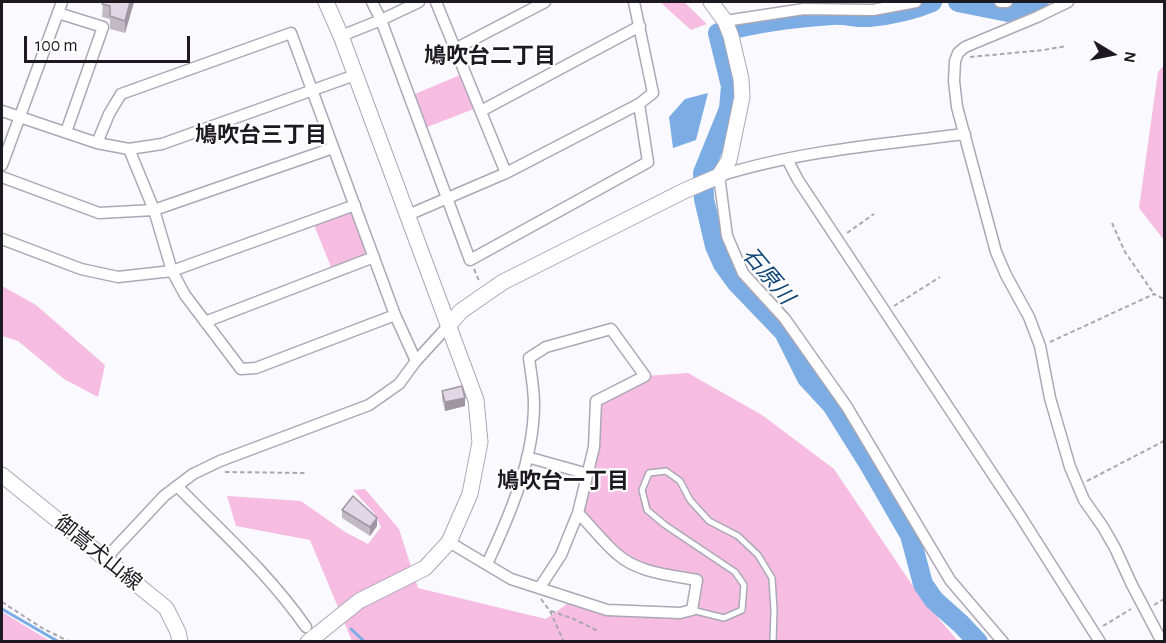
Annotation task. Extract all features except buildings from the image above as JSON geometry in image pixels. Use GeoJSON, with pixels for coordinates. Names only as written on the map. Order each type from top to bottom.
{"type":"FeatureCollection","features":[{"type":"Feature","properties":{"kind":"street"},"geometry":{"type":"LineString","coordinates":[[2,165],[62,2]]}},
{"type":"Feature","properties":{"kind":"street"},"geometry":{"type":"LineString","coordinates":[[178,487],[293,608],[307,634],[359,601],[425,568],[449,542],[470,494],[480,441],[476,400],[341,36],[326,2]]}},
{"type":"Feature","properties":{"kind":"street"},"geometry":{"type":"LineString","coordinates":[[372,2],[381,20],[470,260],[648,162],[639,104]]}},
{"type":"Feature","properties":{"kind":"street"},"geometry":{"type":"LineString","coordinates":[[341,36],[418,2]]}},
{"type":"Feature","properties":{"kind":"street"},"geometry":{"type":"LineString","coordinates":[[436,2],[506,173]]}},
{"type":"Feature","properties":{"kind":"street"},"geometry":{"type":"LineString","coordinates":[[455,50],[545,2]]}},
{"type":"Feature","properties":{"kind":"street"},"geometry":{"type":"LineString","coordinates":[[408,215],[506,173],[639,104],[653,93],[634,2]]}},
{"type":"Feature","properties":{"kind":"street"},"geometry":{"type":"LineString","coordinates":[[711,2],[728,29],[741,79],[742,97],[729,160],[719,176],[727,236],[742,273],[785,319],[847,407],[950,580],[1004,642]]}},
{"type":"Feature","properties":{"kind":"street"},"geometry":{"type":"LineString","coordinates":[[728,29],[804,9],[873,10],[916,2]]}},
{"type":"Feature","properties":{"kind":"street"},"geometry":{"type":"LineString","coordinates":[[1000,2],[1007,2]]}},
{"type":"Feature","properties":{"kind":"street"},"geometry":{"type":"LineString","coordinates":[[1068,2],[965,47],[957,57],[954,81],[957,107],[996,252],[1029,317],[1040,346],[1050,398],[1070,467],[1084,500],[1115,548],[1162,642]]}},
{"type":"Feature","properties":{"kind":"street"},"geometry":{"type":"LineString","coordinates":[[58,13],[103,27],[66,132]]}},
{"type":"Feature","properties":{"kind":"street"},"geometry":{"type":"LineString","coordinates":[[481,111],[640,26]]}},
{"type":"Feature","properties":{"kind":"street"},"geometry":{"type":"LineString","coordinates":[[97,143],[109,114],[121,94],[291,33],[395,315],[416,361]]}},
{"type":"Feature","properties":{"kind":"street"},"geometry":{"type":"LineString","coordinates":[[2,111],[97,143],[129,149],[162,144],[355,75]]}},
{"type":"Feature","properties":{"kind":"street"},"geometry":{"type":"LineString","coordinates":[[106,558],[164,496],[193,474],[220,461],[369,405],[399,384],[416,361],[461,311],[485,294],[503,282],[684,191],[719,176],[787,159],[965,134]]}},
{"type":"Feature","properties":{"kind":"street"},"geometry":{"type":"LineString","coordinates":[[2,177],[99,213],[154,210],[333,148]]}},
{"type":"Feature","properties":{"kind":"street"},"geometry":{"type":"LineString","coordinates":[[129,149],[154,210],[172,271],[185,295],[241,369],[256,368],[395,315]]}},
{"type":"Feature","properties":{"kind":"street"},"geometry":{"type":"LineString","coordinates":[[787,159],[798,180],[1100,642]]}},
{"type":"Feature","properties":{"kind":"street"},"geometry":{"type":"LineString","coordinates":[[2,239],[81,269],[118,277],[172,271],[355,205]]}},
{"type":"Feature","properties":{"kind":"street"},"geometry":{"type":"LineString","coordinates":[[205,322],[374,257]]}},
{"type":"Feature","properties":{"kind":"street"},"geometry":{"type":"LineString","coordinates":[[487,564],[508,519],[530,445],[534,404],[529,358],[546,346],[611,329],[645,376],[596,401],[594,447],[578,513],[561,555],[540,587]]}},
{"type":"Feature","properties":{"kind":"street"},"geometry":{"type":"LineString","coordinates":[[526,458],[588,474]]}},
{"type":"Feature","properties":{"kind":"street","name":"御嵩犬山線"},"geometry":{"type":"LineString","coordinates":[[2,475],[166,608],[178,632],[180,642]]}},
{"type":"Feature","properties":{"kind":"street"},"geometry":{"type":"LineString","coordinates":[[449,542],[511,579],[607,610],[680,613],[692,610],[697,580],[656,573],[630,563],[617,554],[578,513]]}},
{"type":"Feature","properties":{"kind":"lane"},"geometry":{"type":"LineString","coordinates":[[692,610],[724,618],[742,610],[744,585],[735,572],[665,525],[647,510],[642,490],[649,473],[666,471],[680,481],[690,500],[709,520],[738,536],[758,555],[772,578],[773,642]]}},
{"type":"Feature","properties":{"kind":"path"},"geometry":{"type":"LineString","coordinates":[[957,57],[978,57],[1066,46]]}},
{"type":"Feature","properties":{"kind":"path"},"geometry":{"type":"LineString","coordinates":[[838,240],[874,214]]}},
{"type":"Feature","properties":{"kind":"path"},"geometry":{"type":"LineString","coordinates":[[1112,223],[1125,252],[1154,294],[1164,299]]}},
{"type":"Feature","properties":{"kind":"path"},"geometry":{"type":"LineString","coordinates":[[470,260],[485,294]]}},
{"type":"Feature","properties":{"kind":"path"},"geometry":{"type":"LineString","coordinates":[[885,312],[940,277]]}},
{"type":"Feature","properties":{"kind":"path"},"geometry":{"type":"LineString","coordinates":[[1040,346],[1154,294]]}},
{"type":"Feature","properties":{"kind":"path"},"geometry":{"type":"LineString","coordinates":[[1078,486],[1164,441]]}},
{"type":"Feature","properties":{"kind":"path"},"geometry":{"type":"LineString","coordinates":[[221,471],[307,473]]}},
{"type":"Feature","properties":{"kind":"path"},"geometry":{"type":"LineString","coordinates":[[540,587],[538,596],[550,610],[564,642]]}},
{"type":"Feature","properties":{"kind":"path"},"geometry":{"type":"LineString","coordinates":[[2,602],[42,628],[70,642]]}},
{"type":"Feature","properties":{"kind":"path"},"geometry":{"type":"LineString","coordinates":[[1094,631],[1142,603]]}},
{"type":"Feature","properties":{"kind":"path"},"geometry":{"type":"LineString","coordinates":[[550,610],[598,631]]}},
{"type":"Feature","properties":{"kind":"shaded area"},"geometry":{"type":"Polygon","coordinates":[[[660,2],[684,2],[707,24],[691,30],[660,2]]]}},
{"type":"Feature","properties":{"kind":"shaded area"},"geometry":{"type":"Polygon","coordinates":[[[1164,65],[1164,240],[1139,208],[1158,72],[1164,65]]]}},
{"type":"Feature","properties":{"kind":"shaded area"},"geometry":{"type":"Polygon","coordinates":[[[465,73],[479,107],[422,129],[410,96],[465,73]]]}},
{"type":"Feature","properties":{"kind":"shaded area"},"geometry":{"type":"Polygon","coordinates":[[[355,205],[374,257],[333,272],[312,220],[355,205]]]}},
{"type":"Feature","properties":{"kind":"shaded area"},"geometry":{"type":"Polygon","coordinates":[[[2,286],[36,305],[105,365],[98,397],[64,379],[18,341],[2,336],[2,286]]]}},
{"type":"Feature","properties":{"kind":"shaded area"},"geometry":{"type":"Polygon","coordinates":[[[688,373],[762,415],[834,469],[921,598],[958,641],[352,641],[310,540],[236,526],[227,496],[301,501],[345,532],[368,544],[381,527],[374,513],[353,490],[365,489],[399,529],[418,588],[546,619],[571,601],[606,613],[694,610],[697,580],[630,563],[578,513],[595,449],[596,401],[645,376],[688,373]]]}},
{"type":"Feature","properties":{"kind":"shaded area"},"geometry":{"type":"Polygon","coordinates":[[[2,612],[50,641],[2,641],[2,612]]]}},
{"type":"Feature","properties":{"kind":"water"},"geometry":{"type":"Polygon","coordinates":[[[708,93],[696,140],[673,148],[669,117],[685,99],[708,93]]]}},
{"type":"Feature","properties":{"kind":"waterway","name":"石原川"},"geometry":{"type":"LineString","coordinates":[[932,2],[909,10],[877,16],[837,15],[803,18],[760,23],[718,33],[731,86],[729,109],[703,173],[704,199],[715,246],[723,264],[736,282],[784,332],[807,378],[832,405],[869,464],[910,535],[923,584],[934,600],[978,642]]}},
{"type":"Feature","properties":{"kind":"waterway","name":"石原川"},"geometry":{"type":"LineString","coordinates":[[958,2],[1008,12],[1039,2]]}},
{"type":"Feature","properties":{"kind":"waterway"},"geometry":{"type":"LineString","coordinates":[[2,609],[59,642]]}},
{"type":"Feature","properties":{"kind":"waterway"},"geometry":{"type":"LineString","coordinates":[[351,629],[365,642]]}},
{"type":"Feature","properties":{"kind":"district","name":"鳩吹台二丁目"},"geometry":{"type":"Point","coordinates":[490,56]}},
{"type":"Feature","properties":{"kind":"district","name":"鳩吹台三丁目"},"geometry":{"type":"Point","coordinates":[261,135]}},
{"type":"Feature","properties":{"kind":"district","name":"鳩吹台一丁目"},"geometry":{"type":"Point","coordinates":[563,481]}}]}
